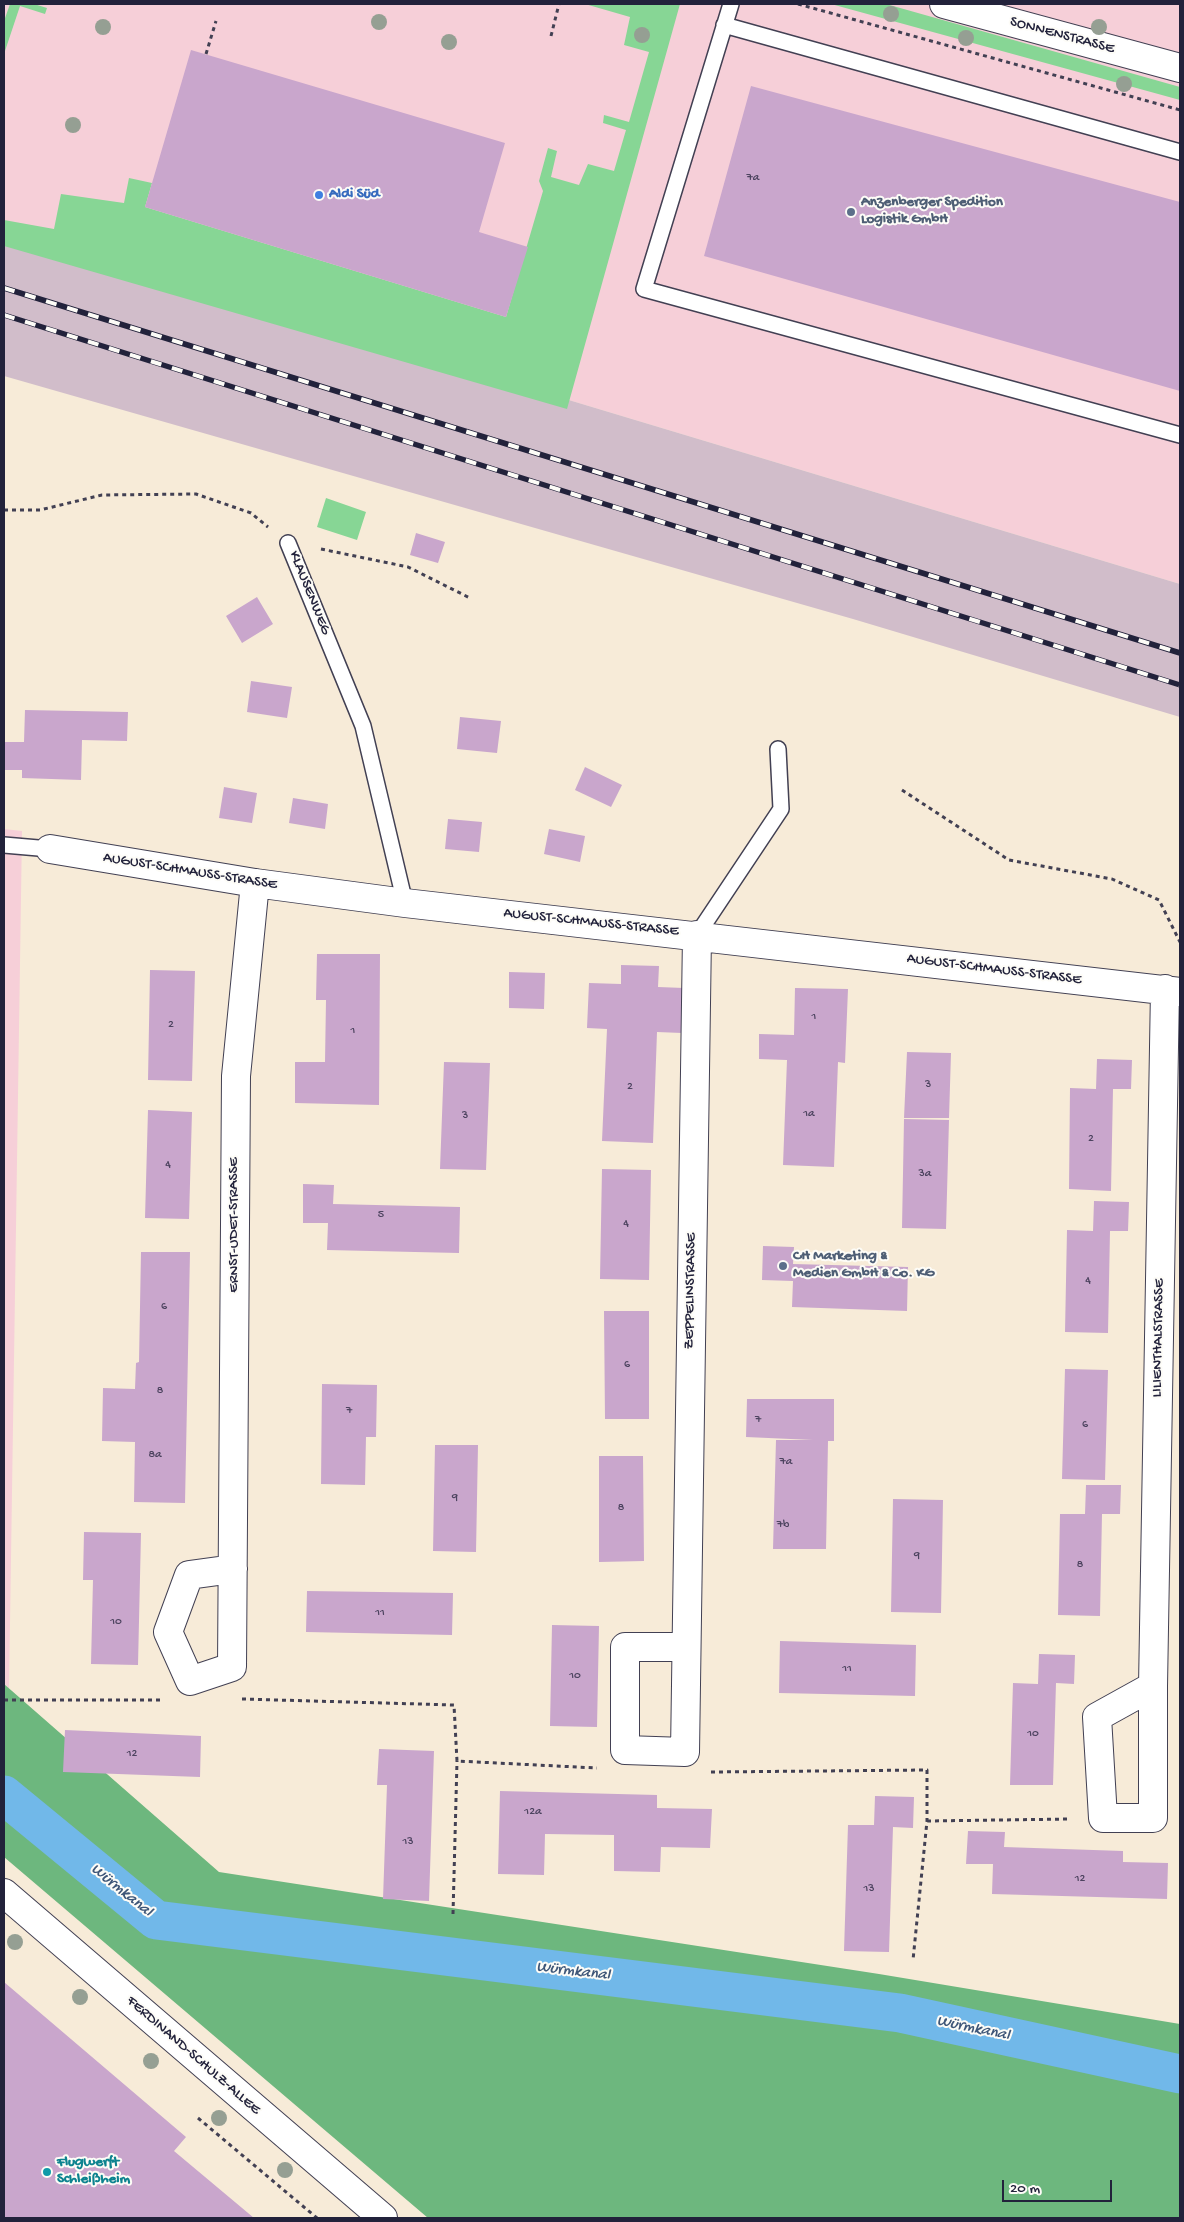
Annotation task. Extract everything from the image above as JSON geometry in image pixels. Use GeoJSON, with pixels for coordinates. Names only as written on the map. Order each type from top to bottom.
{"type":"FeatureCollection","features":[{"type":"Feature","properties":{"kind":"street","name":"SONNENSTRASSE"},"geometry":{"type":"LineString","coordinates":[[944,4],[1180,68]]}},
{"type":"Feature","properties":{"kind":"street","name":"AUGUST-SCHMAUSS-STRASSE"},"geometry":{"type":"LineString","coordinates":[[50,850],[255,883],[406,902],[1173,991]]}},
{"type":"Feature","properties":{"kind":"street","name":"ERNST-UDET-STRASSE"},"geometry":{"type":"LineString","coordinates":[[232,1569],[236,1076],[255,883]]}},
{"type":"Feature","properties":{"kind":"street","name":"ZEPPELINSTRASSE"},"geometry":{"type":"LineString","coordinates":[[685,1647],[697,935]]}},
{"type":"Feature","properties":{"kind":"street","name":"LILIENTHALSTRASSE"},"geometry":{"type":"LineString","coordinates":[[1103,1818],[1154,1818],[1153,1686],[1173,991]]}},
{"type":"Feature","properties":{"kind":"street"},"geometry":{"type":"LineString","coordinates":[[1103,1818],[1097,1717],[1153,1686]]}},
{"type":"Feature","properties":{"kind":"street","name":"FERDINAND-SCHULZ-ALLEE"},"geometry":{"type":"LineString","coordinates":[[4,1893],[383,2218]]}},
{"type":"Feature","properties":{"kind":"lane"},"geometry":{"type":"LineString","coordinates":[[731,4],[644,290],[1180,435]]}},
{"type":"Feature","properties":{"kind":"lane"},"geometry":{"type":"LineString","coordinates":[[724,25],[1180,152]]}},
{"type":"Feature","properties":{"kind":"lane","name":"KLAUSENWEG"},"geometry":{"type":"LineString","coordinates":[[288,542],[363,726],[406,902]]}},
{"type":"Feature","properties":{"kind":"lane"},"geometry":{"type":"LineString","coordinates":[[697,935],[781,809],[778,749]]}},
{"type":"Feature","properties":{"kind":"lane","name":"AUGUST-SCHMAUSS-STRASSE"},"geometry":{"type":"LineString","coordinates":[[4,845],[50,850]]}},
{"type":"Feature","properties":{"kind":"path"},"geometry":{"type":"LineString","coordinates":[[551,36],[559,4]]}},
{"type":"Feature","properties":{"kind":"path"},"geometry":{"type":"LineString","coordinates":[[798,4],[1180,110]]}},
{"type":"Feature","properties":{"kind":"path"},"geometry":{"type":"LineString","coordinates":[[206,54],[216,21]]}},
{"type":"Feature","properties":{"kind":"path","name":"KLAUSENWEG"},"geometry":{"type":"LineString","coordinates":[[4,510],[40,510],[102,495],[196,494],[252,513],[288,542]]}},
{"type":"Feature","properties":{"kind":"path"},"geometry":{"type":"LineString","coordinates":[[288,542],[408,567],[470,598]]}},
{"type":"Feature","properties":{"kind":"path"},"geometry":{"type":"LineString","coordinates":[[902,790],[1009,860],[1112,879],[1159,900],[1180,942]]}},
{"type":"Feature","properties":{"kind":"path"},"geometry":{"type":"LineString","coordinates":[[235,1699],[454,1705],[457,1761],[453,1914]]}},
{"type":"Feature","properties":{"kind":"path"},"geometry":{"type":"LineString","coordinates":[[4,1700],[168,1700]]}},
{"type":"Feature","properties":{"kind":"path"},"geometry":{"type":"LineString","coordinates":[[457,1761],[606,1769]]}},
{"type":"Feature","properties":{"kind":"path"},"geometry":{"type":"LineString","coordinates":[[704,1772],[927,1770],[927,1820],[913,1960]]}},
{"type":"Feature","properties":{"kind":"path"},"geometry":{"type":"LineString","coordinates":[[927,1820],[1103,1818]]}},
{"type":"Feature","properties":{"kind":"path"},"geometry":{"type":"LineString","coordinates":[[198,2118],[317,2218]]}},
{"type":"Feature","properties":{"kind":"shaded area"},"geometry":{"type":"Polygon","coordinates":[[[4,4],[1180,4],[1180,584],[4,230],[4,4]]]}},
{"type":"Feature","properties":{"kind":"shaded area"},"geometry":{"type":"Polygon","coordinates":[[[4,230],[1180,584],[1180,717],[853,619],[4,376],[4,230]]]}},
{"type":"Feature","properties":{"kind":"shaded area"},"geometry":{"type":"Polygon","coordinates":[[[4,829],[22,831],[9,1689],[4,1684],[4,829]]]}},
{"type":"Feature","properties":{"kind":"green space"},"geometry":{"type":"Polygon","coordinates":[[[10,4],[34,4],[47,8],[45,14],[20,6],[4,54],[4,21],[10,4]]]}},
{"type":"Feature","properties":{"kind":"green space"},"geometry":{"type":"Polygon","coordinates":[[[585,4],[680,4],[567,409],[4,246],[4,220],[54,229],[61,194],[124,203],[129,178],[152,183],[145,207],[506,317],[543,191],[539,181],[548,148],[557,151],[551,177],[579,185],[588,164],[614,171],[626,130],[603,123],[604,115],[629,122],[649,52],[624,45],[630,17],[585,4]]]}},
{"type":"Feature","properties":{"kind":"green space"},"geometry":{"type":"Polygon","coordinates":[[[831,4],[886,4],[1180,87],[1180,100],[831,4]]]}},
{"type":"Feature","properties":{"kind":"green space"},"geometry":{"type":"Polygon","coordinates":[[[326,498],[366,512],[357,540],[317,527],[326,498]]]}},
{"type":"Feature","properties":{"kind":"green space"},"geometry":{"type":"Polygon","coordinates":[[[4,1684],[219,1872],[879,1974],[1180,2024],[1180,2218],[428,2218],[4,1857],[4,1684]]]}},
{"type":"Feature","properties":{"kind":"building","name":"Aldi Süd"},"geometry":{"type":"Polygon","coordinates":[[[191,50],[505,143],[479,232],[528,247],[506,317],[145,207],[191,50]]]}},
{"type":"Feature","properties":{"kind":"building"},"geometry":{"type":"Polygon","coordinates":[[[751,86],[1180,202],[1180,391],[704,256],[751,86]]]}},
{"type":"Feature","properties":{"kind":"building"},"geometry":{"type":"Polygon","coordinates":[[[416,533],[445,542],[438,563],[410,555],[416,533]]]}},
{"type":"Feature","properties":{"kind":"building"},"geometry":{"type":"Polygon","coordinates":[[[257,597],[273,624],[242,643],[226,616],[257,597]]]}},
{"type":"Feature","properties":{"kind":"building"},"geometry":{"type":"Polygon","coordinates":[[[251,681],[292,687],[287,718],[247,712],[251,681]]]}},
{"type":"Feature","properties":{"kind":"building"},"geometry":{"type":"Polygon","coordinates":[[[25,710],[128,712],[127,741],[82,740],[81,780],[22,778],[22,770],[4,770],[4,742],[24,742],[25,710]]]}},
{"type":"Feature","properties":{"kind":"building"},"geometry":{"type":"Polygon","coordinates":[[[460,717],[501,721],[497,753],[457,749],[460,717]]]}},
{"type":"Feature","properties":{"kind":"building"},"geometry":{"type":"Polygon","coordinates":[[[585,767],[622,785],[611,807],[575,790],[585,767]]]}},
{"type":"Feature","properties":{"kind":"building"},"geometry":{"type":"Polygon","coordinates":[[[224,787],[257,793],[252,823],[219,818],[224,787]]]}},
{"type":"Feature","properties":{"kind":"building"},"geometry":{"type":"Polygon","coordinates":[[[293,798],[328,804],[325,829],[289,823],[293,798]]]}},
{"type":"Feature","properties":{"kind":"building"},"geometry":{"type":"Polygon","coordinates":[[[448,819],[482,822],[479,852],[445,849],[448,819]]]}},
{"type":"Feature","properties":{"kind":"building"},"geometry":{"type":"Polygon","coordinates":[[[549,829],[585,836],[580,862],[544,854],[549,829]]]}},
{"type":"Feature","properties":{"kind":"building"},"geometry":{"type":"Polygon","coordinates":[[[317,954],[380,954],[379,1105],[295,1103],[295,1062],[325,1062],[326,1000],[316,1000],[317,954]]]}},
{"type":"Feature","properties":{"kind":"building"},"geometry":{"type":"Polygon","coordinates":[[[621,965],[659,966],[658,987],[684,988],[682,1033],[657,1032],[653,1143],[602,1141],[607,1029],[587,1028],[589,983],[621,984],[621,965]]]}},
{"type":"Feature","properties":{"kind":"building"},"geometry":{"type":"Polygon","coordinates":[[[150,970],[195,971],[192,1081],[148,1080],[150,970]]]}},
{"type":"Feature","properties":{"kind":"building"},"geometry":{"type":"Polygon","coordinates":[[[509,972],[545,973],[544,1009],[509,1008],[509,972]]]}},
{"type":"Feature","properties":{"kind":"building"},"geometry":{"type":"Polygon","coordinates":[[[795,988],[848,989],[845,1063],[838,1062],[834,1167],[783,1165],[787,1060],[759,1059],[759,1034],[794,1035],[795,988]]]}},
{"type":"Feature","properties":{"kind":"building"},"geometry":{"type":"Polygon","coordinates":[[[907,1052],[951,1053],[949,1118],[904,1118],[907,1052]]]}},
{"type":"Feature","properties":{"kind":"building"},"geometry":{"type":"Polygon","coordinates":[[[1097,1059],[1132,1060],[1131,1089],[1113,1089],[1111,1191],[1069,1189],[1070,1088],[1096,1089],[1097,1059]]]}},
{"type":"Feature","properties":{"kind":"building"},"geometry":{"type":"Polygon","coordinates":[[[444,1062],[490,1063],[486,1170],[440,1169],[444,1062]]]}},
{"type":"Feature","properties":{"kind":"building"},"geometry":{"type":"Polygon","coordinates":[[[148,1110],[192,1112],[189,1219],[145,1218],[148,1110]]]}},
{"type":"Feature","properties":{"kind":"building"},"geometry":{"type":"Polygon","coordinates":[[[904,1119],[949,1120],[946,1229],[902,1228],[904,1119]]]}},
{"type":"Feature","properties":{"kind":"building"},"geometry":{"type":"Polygon","coordinates":[[[602,1169],[651,1170],[649,1280],[600,1279],[602,1169]]]}},
{"type":"Feature","properties":{"kind":"building"},"geometry":{"type":"Polygon","coordinates":[[[303,1184],[334,1185],[333,1204],[460,1207],[459,1253],[327,1250],[328,1223],[303,1223],[303,1184]]]}},
{"type":"Feature","properties":{"kind":"building"},"geometry":{"type":"Polygon","coordinates":[[[1094,1201],[1129,1202],[1128,1231],[1110,1231],[1108,1333],[1065,1332],[1067,1230],[1093,1231],[1094,1201]]]}},
{"type":"Feature","properties":{"kind":"building"},"geometry":{"type":"Polygon","coordinates":[[[763,1246],[794,1247],[793,1264],[908,1267],[907,1311],[792,1307],[793,1281],[762,1280],[763,1246]]]}},
{"type":"Feature","properties":{"kind":"building"},"geometry":{"type":"Polygon","coordinates":[[[141,1252],[190,1252],[185,1503],[134,1502],[135,1442],[102,1441],[103,1388],[135,1389],[136,1363],[139,1362],[141,1252]]]}},
{"type":"Feature","properties":{"kind":"building"},"geometry":{"type":"Polygon","coordinates":[[[604,1311],[649,1311],[649,1419],[605,1419],[604,1311]]]}},
{"type":"Feature","properties":{"kind":"building"},"geometry":{"type":"Polygon","coordinates":[[[1065,1369],[1108,1370],[1105,1480],[1062,1479],[1065,1369]]]}},
{"type":"Feature","properties":{"kind":"building"},"geometry":{"type":"Polygon","coordinates":[[[322,1384],[377,1385],[376,1437],[366,1437],[365,1485],[321,1484],[322,1384]]]}},
{"type":"Feature","properties":{"kind":"building"},"geometry":{"type":"Polygon","coordinates":[[[747,1399],[834,1399],[834,1441],[828,1441],[826,1549],[773,1549],[776,1440],[813,1440],[746,1437],[747,1399]]]}},
{"type":"Feature","properties":{"kind":"building"},"geometry":{"type":"Polygon","coordinates":[[[435,1445],[478,1445],[476,1552],[433,1551],[435,1445]]]}},
{"type":"Feature","properties":{"kind":"building"},"geometry":{"type":"Polygon","coordinates":[[[599,1456],[643,1456],[644,1561],[599,1562],[599,1456]]]}},
{"type":"Feature","properties":{"kind":"building"},"geometry":{"type":"Polygon","coordinates":[[[1086,1485],[1121,1485],[1120,1514],[1102,1514],[1100,1616],[1058,1615],[1060,1514],[1085,1514],[1086,1485]]]}},
{"type":"Feature","properties":{"kind":"building"},"geometry":{"type":"Polygon","coordinates":[[[893,1499],[943,1500],[941,1613],[891,1612],[893,1499]]]}},
{"type":"Feature","properties":{"kind":"building"},"geometry":{"type":"Polygon","coordinates":[[[84,1532],[141,1533],[138,1665],[91,1664],[93,1580],[83,1580],[84,1532]]]}},
{"type":"Feature","properties":{"kind":"building"},"geometry":{"type":"Polygon","coordinates":[[[307,1591],[453,1593],[452,1635],[306,1632],[307,1591]]]}},
{"type":"Feature","properties":{"kind":"building"},"geometry":{"type":"Polygon","coordinates":[[[552,1625],[599,1626],[597,1727],[550,1726],[552,1625]]]}},
{"type":"Feature","properties":{"kind":"building"},"geometry":{"type":"Polygon","coordinates":[[[780,1641],[916,1645],[915,1696],[779,1693],[780,1641]]]}},
{"type":"Feature","properties":{"kind":"building"},"geometry":{"type":"Polygon","coordinates":[[[1039,1654],[1075,1655],[1074,1684],[1056,1683],[1053,1785],[1010,1785],[1013,1683],[1038,1684],[1039,1654]]]}},
{"type":"Feature","properties":{"kind":"building"},"geometry":{"type":"Polygon","coordinates":[[[65,1730],[201,1736],[200,1777],[63,1772],[65,1730]]]}},
{"type":"Feature","properties":{"kind":"building"},"geometry":{"type":"Polygon","coordinates":[[[379,1749],[434,1751],[429,1901],[383,1899],[387,1785],[377,1785],[379,1749]]]}},
{"type":"Feature","properties":{"kind":"building"},"geometry":{"type":"Polygon","coordinates":[[[500,1791],[657,1795],[657,1808],[712,1809],[710,1848],[661,1847],[660,1872],[614,1871],[614,1835],[545,1834],[544,1875],[498,1874],[500,1791]]]}},
{"type":"Feature","properties":{"kind":"building"},"geometry":{"type":"Polygon","coordinates":[[[875,1796],[914,1797],[913,1828],[893,1827],[889,1952],[844,1951],[848,1825],[874,1825],[875,1796]]]}},
{"type":"Feature","properties":{"kind":"building"},"geometry":{"type":"Polygon","coordinates":[[[968,1831],[1005,1832],[1004,1847],[1123,1851],[1123,1862],[1168,1863],[1167,1899],[992,1894],[993,1864],[966,1864],[968,1831]]]}},
{"type":"Feature","properties":{"kind":"building"},"geometry":{"type":"Polygon","coordinates":[[[4,1982],[186,2137],[174,2151],[254,2218],[4,2218],[4,1982]]]}},
{"type":"Feature","properties":{"kind":"waterway","name":"Würmkanal"},"geometry":{"type":"LineString","coordinates":[[4,1795],[156,1920],[900,2013],[1180,2074]]}},
{"type":"Feature","properties":{"kind":"railway"},"geometry":{"type":"LineString","coordinates":[[4,288],[1180,653]]}},
{"type":"Feature","properties":{"kind":"railway"},"geometry":{"type":"LineString","coordinates":[[4,315],[1180,685]]}},
{"type":"Feature","properties":{"kind":"place","name":"Aldi Süd"},"geometry":{"type":"Point","coordinates":[319,195]}},
{"type":"Feature","properties":{"kind":"place","name":"Anzenberger Spedition Logistik GmbH"},"geometry":{"type":"Point","coordinates":[851,212]}},
{"type":"Feature","properties":{"kind":"place","name":"CH Marketing & Medien GmbH & Co. KG"},"geometry":{"type":"Point","coordinates":[783,1266]}},
{"type":"Feature","properties":{"kind":"place","name":"Flugwerft Schleißheim"},"geometry":{"type":"Point","coordinates":[47,2172]}}]}
